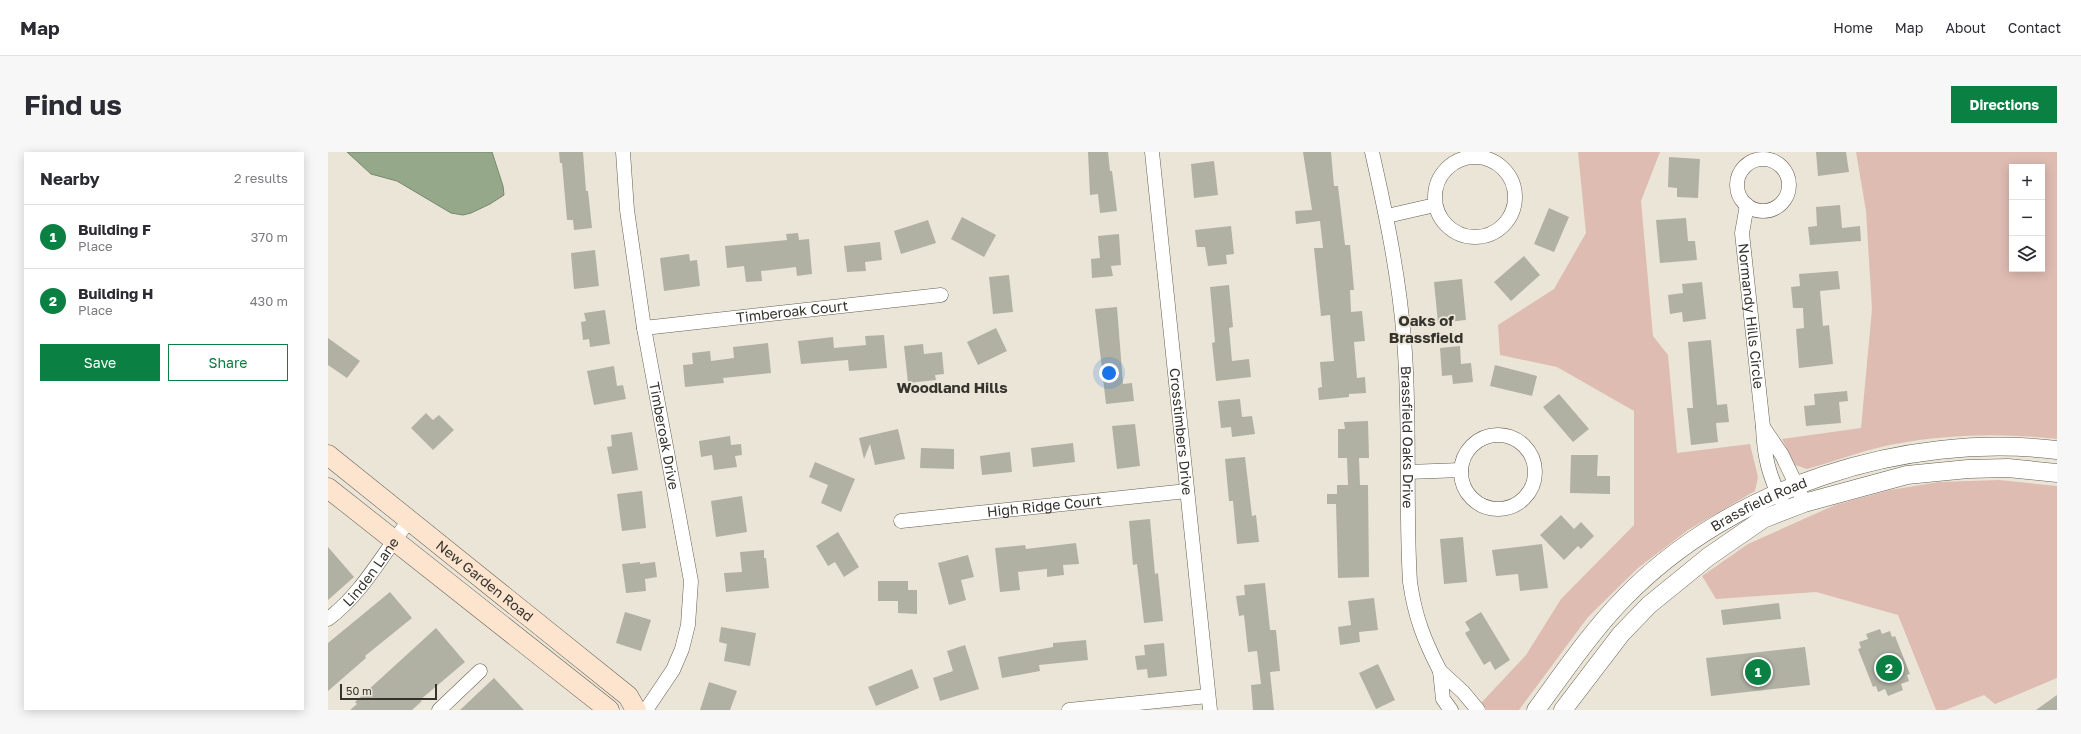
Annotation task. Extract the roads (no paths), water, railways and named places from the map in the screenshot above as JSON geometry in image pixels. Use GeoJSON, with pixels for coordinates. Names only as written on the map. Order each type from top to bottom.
{"type":"FeatureCollection","features":[{"type":"Feature","properties":{"kind":"main road"},"geometry":{"type":"LineString","coordinates":[[328,488],[335,461]]}},
{"type":"Feature","properties":{"kind":"main road","name":"New Garden Road"},"geometry":{"type":"LineString","coordinates":[[335,461],[628,696],[636,710]]}},
{"type":"Feature","properties":{"kind":"main road","name":"New Garden Road"},"geometry":{"type":"LineString","coordinates":[[328,488],[393,541],[609,710]]}},
{"type":"Feature","properties":{"kind":"street","name":"Timberoak Drive"},"geometry":{"type":"LineString","coordinates":[[622,152],[627,210],[644,328],[691,581],[688,625],[682,649],[673,670],[646,710]]}},
{"type":"Feature","properties":{"kind":"street","name":"Crosstimbers Drive"},"geometry":{"type":"LineString","coordinates":[[1152,152],[1210,710]]}},
{"type":"Feature","properties":{"kind":"street","name":"Brassfield Oaks Drive"},"geometry":{"type":"LineString","coordinates":[[1372,152],[1387,216],[1404,340],[1408,400],[1408,553],[1414,606],[1423,636],[1440,672],[1443,699],[1451,710]]}},
{"type":"Feature","properties":{"kind":"street"},"geometry":{"type":"LineString","coordinates":[[1474,157],[1486,159],[1496,164],[1505,172],[1511,182],[1515,195],[1513,208],[1508,220],[1498,230],[1486,236],[1473,238],[1460,235],[1449,228],[1440,218],[1435,205],[1435,194],[1438,182],[1444,172],[1452,164],[1463,159],[1474,157]]}},
{"type":"Feature","properties":{"kind":"street"},"geometry":{"type":"LineString","coordinates":[[1387,216],[1435,205]]}},
{"type":"Feature","properties":{"kind":"street","name":"Normandy Hills Circle"},"geometry":{"type":"LineString","coordinates":[[1747,205],[1742,233],[1763,427],[1764,453],[1770,477],[1782,502]]}},
{"type":"Feature","properties":{"kind":"street","name":"Timberoak Court"},"geometry":{"type":"LineString","coordinates":[[644,328],[941,295]]}},
{"type":"Feature","properties":{"kind":"street","name":"Normandy Hills Circle"},"geometry":{"type":"LineString","coordinates":[[1763,427],[1782,455],[1804,503]]}},
{"type":"Feature","properties":{"kind":"street"},"geometry":{"type":"LineString","coordinates":[[1498,435],[1514,438],[1527,448],[1535,471],[1532,487],[1521,500],[1510,506],[1498,509],[1482,505],[1469,494],[1464,487],[1461,470],[1465,455],[1473,445],[1483,438],[1498,435]]}},
{"type":"Feature","properties":{"kind":"street","name":"Brassfield Road"},"geometry":{"type":"LineString","coordinates":[[1563,710],[1621,634],[1649,605],[1678,580],[1738,535],[1763,519],[1797,486],[1868,463],[1896,456],[1930,451],[2028,447],[2057,450]]}},
{"type":"Feature","properties":{"kind":"street","name":"Brassfield Road"},"geometry":{"type":"LineString","coordinates":[[1536,710],[1597,628],[1630,592],[1665,562],[1713,527],[1751,505],[1782,502],[1804,503],[1908,475],[1968,469],[2008,468],[2057,473]]}},
{"type":"Feature","properties":{"kind":"street"},"geometry":{"type":"LineString","coordinates":[[1408,472],[1461,470]]}},
{"type":"Feature","properties":{"kind":"street","name":"High Ridge Court"},"geometry":{"type":"LineString","coordinates":[[901,520],[1187,491]]}},
{"type":"Feature","properties":{"kind":"street","name":"Linden Lane"},"geometry":{"type":"LineString","coordinates":[[328,619],[361,589],[393,541],[409,521]]}},
{"type":"Feature","properties":{"kind":"street"},"geometry":{"type":"LineString","coordinates":[[439,710],[480,671]]}},
{"type":"Feature","properties":{"kind":"street","name":"Brassfield Oaks Drive"},"geometry":{"type":"LineString","coordinates":[[1440,672],[1463,692],[1478,710]]}},
{"type":"Feature","properties":{"kind":"street"},"geometry":{"type":"LineString","coordinates":[[1069,710],[1208,696]]}},
{"type":"Feature","properties":{"kind":"place","name":"Building H"},"geometry":{"type":"Point","coordinates":[1889,668]}},
{"type":"Feature","properties":{"kind":"place","name":"Building F"},"geometry":{"type":"Point","coordinates":[1758,672]}},
{"type":"Feature","properties":{"kind":"district","name":"Oaks of Brassfield"},"geometry":{"type":"Point","coordinates":[1426,330]}},
{"type":"Feature","properties":{"kind":"district","name":"Woodland Hills"},"geometry":{"type":"Point","coordinates":[952,388]}}]}
